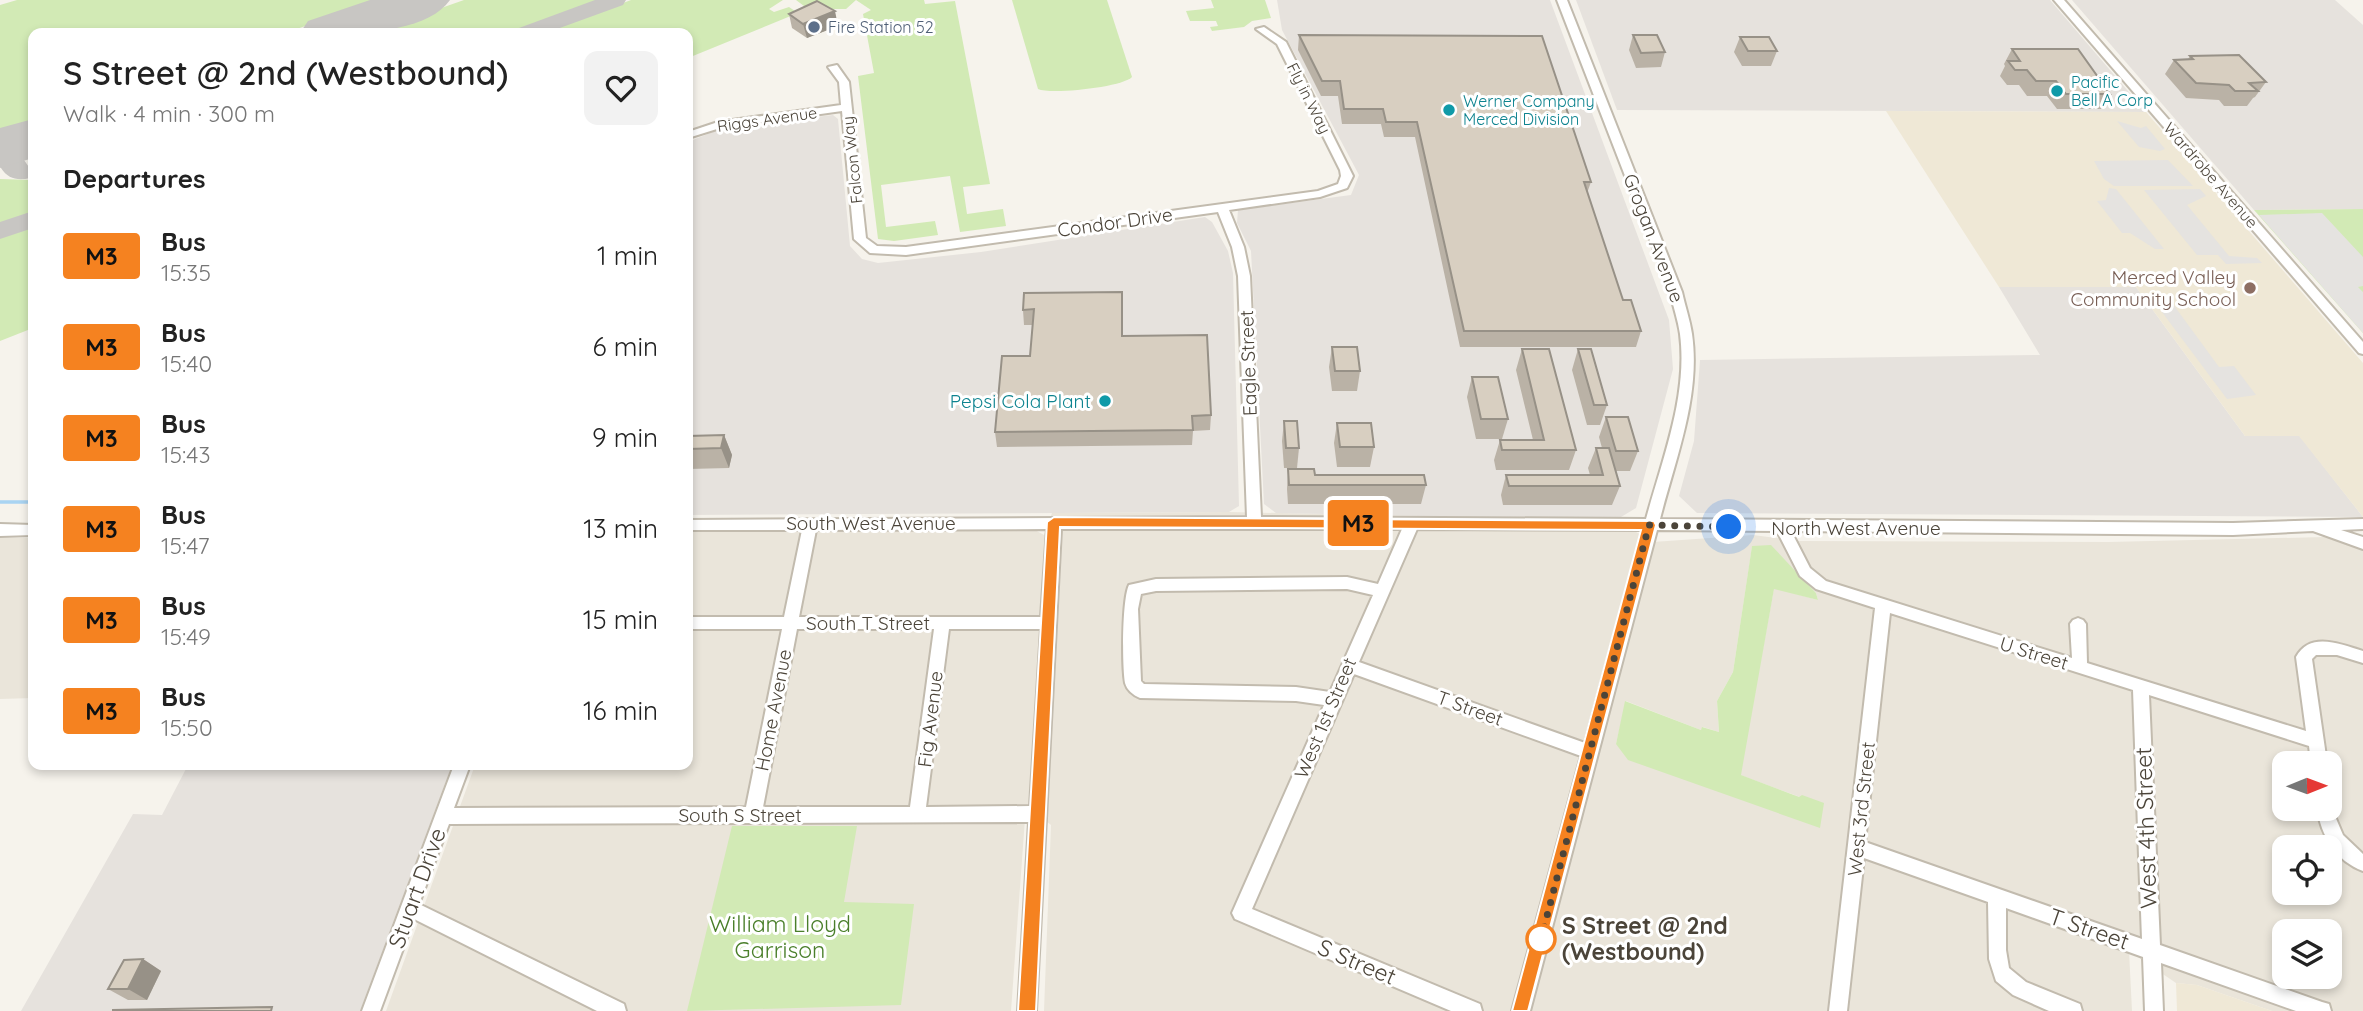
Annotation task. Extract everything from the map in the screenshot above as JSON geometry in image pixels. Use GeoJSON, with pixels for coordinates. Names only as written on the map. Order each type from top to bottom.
{"type":"FeatureCollection","features":[{"type":"Feature","properties":{"kind":"street","name":"Grogan Avenue"},"geometry":{"type":"LineString","coordinates":[[1521,1011],[1649,525],[1683,407],[1687,374],[1686,335],[1676,292],[1562,0]]}},
{"type":"Feature","properties":{"kind":"street","name":"Wardrobe Avenue"},"geometry":{"type":"LineString","coordinates":[[2059,0],[2363,350]]}},
{"type":"Feature","properties":{"kind":"street","name":"Fly in Way"},"geometry":{"type":"LineString","coordinates":[[1261,29],[1281,42],[1347,176]]}},
{"type":"Feature","properties":{"kind":"street","name":"Falcon Way"},"geometry":{"type":"LineString","coordinates":[[833,67],[844,82],[860,239],[874,250]]}},
{"type":"Feature","properties":{"kind":"street","name":"Riggs Avenue"},"geometry":{"type":"LineString","coordinates":[[693,133],[718,125],[847,107]]}},
{"type":"Feature","properties":{"kind":"street","name":"Condor Drive"},"geometry":{"type":"LineString","coordinates":[[874,250],[906,251],[1335,191],[1343,186],[1347,176]]}},
{"type":"Feature","properties":{"kind":"street","name":"Eagle Street"},"geometry":{"type":"LineString","coordinates":[[1222,208],[1238,247],[1244,276],[1254,522]]}},
{"type":"Feature","properties":{"kind":"street","name":"North West Avenue"},"geometry":{"type":"LineString","coordinates":[[1054,522],[1782,528],[2311,527],[2363,524]]}},
{"type":"Feature","properties":{"kind":"street","name":"South West Avenue"},"geometry":{"type":"LineString","coordinates":[[693,525],[1054,522]]}},
{"type":"Feature","properties":{"kind":"street"},"geometry":{"type":"LineString","coordinates":[[1027,1011],[1054,522]]}},
{"type":"Feature","properties":{"kind":"street","name":"West 1st Street"},"geometry":{"type":"LineString","coordinates":[[1241,914],[1380,590],[1412,523]]}},
{"type":"Feature","properties":{"kind":"street","name":"Home Avenue"},"geometry":{"type":"LineString","coordinates":[[753,814],[810,524]]}},
{"type":"Feature","properties":{"kind":"street"},"geometry":{"type":"LineString","coordinates":[[2311,527],[2363,542]]}},
{"type":"Feature","properties":{"kind":"street","name":"U Street"},"geometry":{"type":"LineString","coordinates":[[1782,528],[1805,572],[1821,585],[2315,741]]}},
{"type":"Feature","properties":{"kind":"street"},"geometry":{"type":"LineString","coordinates":[[0,530],[28,530]]}},
{"type":"Feature","properties":{"kind":"street"},"geometry":{"type":"LineString","coordinates":[[1333,699],[1296,694],[1140,691],[1133,684],[1131,609],[1134,589],[1156,585],[1347,583],[1380,590]]}},
{"type":"Feature","properties":{"kind":"street","name":"West 3rd Street"},"geometry":{"type":"LineString","coordinates":[[1838,1011],[1883,606]]}},
{"type":"Feature","properties":{"kind":"street","name":"South T Street"},"geometry":{"type":"LineString","coordinates":[[693,623],[1048,623]]}},
{"type":"Feature","properties":{"kind":"street","name":"Fig Avenue"},"geometry":{"type":"LineString","coordinates":[[917,814],[942,623]]}},
{"type":"Feature","properties":{"kind":"street"},"geometry":{"type":"LineString","coordinates":[[2078,624],[2080,668]]}},
{"type":"Feature","properties":{"kind":"street"},"geometry":{"type":"LineString","coordinates":[[2317,751],[2304,657],[2312,648],[2337,649],[2363,657]]}},
{"type":"Feature","properties":{"kind":"street","name":"T Street"},"geometry":{"type":"LineString","coordinates":[[1348,665],[1591,752]]}},
{"type":"Feature","properties":{"kind":"street","name":"West 4th Street"},"geometry":{"type":"LineString","coordinates":[[2141,687],[2154,1011]]}},
{"type":"Feature","properties":{"kind":"street","name":"Stuart Drive"},"geometry":{"type":"LineString","coordinates":[[372,1011],[460,770]]}},
{"type":"Feature","properties":{"kind":"street","name":"South S Street"},"geometry":{"type":"LineString","coordinates":[[443,816],[1037,814]]}},
{"type":"Feature","properties":{"kind":"street"},"geometry":{"type":"LineString","coordinates":[[2327,821],[2337,843],[2363,863]]}},
{"type":"Feature","properties":{"kind":"street","name":"T Street"},"geometry":{"type":"LineString","coordinates":[[1856,847],[2322,1011]]}},
{"type":"Feature","properties":{"kind":"street"},"geometry":{"type":"LineString","coordinates":[[1997,896],[1999,970],[2008,980],[2028,992],[2073,1011]]}},
{"type":"Feature","properties":{"kind":"street"},"geometry":{"type":"LineString","coordinates":[[409,908],[617,1011]]}},
{"type":"Feature","properties":{"kind":"street","name":"S Street"},"geometry":{"type":"LineString","coordinates":[[1241,914],[1473,1011]]}},
{"type":"Feature","properties":{"kind":"shaded area"},"geometry":{"type":"Polygon","coordinates":[[[1277,0],[1550,0],[1669,320],[1673,369],[1636,508],[1616,520],[1276,513],[1264,504],[1251,251],[1237,223],[1238,210],[1351,195],[1359,175],[1282,30],[1277,0]]]}},
{"type":"Feature","properties":{"kind":"shaded area"},"geometry":{"type":"Polygon","coordinates":[[[1576,0],[2050,0],[2146,112],[1617,110],[1576,0]]]}},
{"type":"Feature","properties":{"kind":"shaded area"},"geometry":{"type":"Polygon","coordinates":[[[2072,0],[2335,0],[2363,25],[2363,209],[2254,210],[2072,0]]]}},
{"type":"Feature","properties":{"kind":"shaded area"},"geometry":{"type":"Polygon","coordinates":[[[1886,111],[2146,112],[2363,363],[2363,517],[2299,436],[2245,436],[2136,287],[1999,287],[1886,111]]]}},
{"type":"Feature","properties":{"kind":"shaded area"},"geometry":{"type":"Polygon","coordinates":[[[833,115],[838,119],[850,246],[862,259],[878,263],[981,252],[1205,217],[1212,222],[1228,251],[1233,273],[1239,506],[1229,512],[693,515],[693,140],[725,127],[833,115]]]}},
{"type":"Feature","properties":{"kind":"shaded area"},"geometry":{"type":"Polygon","coordinates":[[[2117,121],[2141,128],[2146,126],[2165,149],[2160,151],[2139,147],[2117,121]]]}},
{"type":"Feature","properties":{"kind":"shaded area"},"geometry":{"type":"Polygon","coordinates":[[[2168,160],[2193,186],[2114,186],[2104,179],[2094,161],[2168,160]]]}},
{"type":"Feature","properties":{"kind":"shaded area"},"geometry":{"type":"Polygon","coordinates":[[[2109,188],[2116,189],[2164,249],[2155,249],[2130,233],[2122,233],[2097,201],[2106,200],[2109,188]]]}},
{"type":"Feature","properties":{"kind":"shaded area"},"geometry":{"type":"Polygon","coordinates":[[[2200,189],[2206,196],[2187,205],[2229,256],[2257,258],[2262,263],[2226,264],[2218,255],[2197,255],[2144,190],[2200,189]]]}},
{"type":"Feature","properties":{"kind":"shaded area"},"geometry":{"type":"Polygon","coordinates":[[[2322,213],[2363,257],[2363,286],[2358,287],[2363,292],[2363,333],[2259,215],[2322,213]]]}},
{"type":"Feature","properties":{"kind":"shaded area"},"geometry":{"type":"Polygon","coordinates":[[[1999,287],[2136,287],[2245,436],[2299,435],[2363,517],[1697,513],[1679,496],[1694,441],[1700,360],[2040,355],[1999,287]]]}},
{"type":"Feature","properties":{"kind":"shaded area"},"geometry":{"type":"Polygon","coordinates":[[[2150,296],[2167,296],[2219,367],[2234,366],[2256,395],[2227,399],[2150,296]]]}},
{"type":"Feature","properties":{"kind":"shaded area"},"geometry":{"type":"Polygon","coordinates":[[[1229,512],[1616,520],[1653,542],[1753,535],[1800,541],[2109,542],[2324,537],[2363,547],[2363,1011],[2272,1011],[2197,985],[2176,983],[2129,951],[2132,1011],[1044,1011],[1051,825],[1026,805],[1011,1011],[386,1011],[473,770],[693,770],[693,532],[1035,530],[1044,535],[1052,513],[1229,512]],[[1771,546],[1752,547],[1733,672],[1717,701],[1719,732],[1703,727],[1701,730],[1626,701],[1616,744],[1800,797],[1740,775],[1774,588],[1818,600],[1816,593],[1771,546]]]}},
{"type":"Feature","properties":{"kind":"shaded area"},"geometry":{"type":"Polygon","coordinates":[[[0,538],[28,538],[28,698],[0,699],[0,538]]]}},
{"type":"Feature","properties":{"kind":"shaded area"},"geometry":{"type":"Polygon","coordinates":[[[185,770],[450,770],[360,1011],[21,1011],[133,814],[162,815],[185,770]]]}},
{"type":"Feature","properties":{"kind":"shaded area"},"geometry":{"type":"Polygon","coordinates":[[[2176,983],[2197,985],[2272,1011],[2177,1011],[2176,983]]]}},
{"type":"Feature","properties":{"kind":"green space"},"geometry":{"type":"Polygon","coordinates":[[[17,0],[381,0],[300,28],[28,28],[28,123],[0,132],[0,5],[17,0]]]}},
{"type":"Feature","properties":{"kind":"green space"},"geometry":{"type":"Polygon","coordinates":[[[464,0],[600,0],[524,28],[384,28],[464,0]]]}},
{"type":"Feature","properties":{"kind":"green space"},"geometry":{"type":"Polygon","coordinates":[[[631,0],[783,0],[769,9],[774,12],[789,7],[798,13],[693,56],[693,28],[557,28],[631,0]]]}},
{"type":"Feature","properties":{"kind":"green space"},"geometry":{"type":"Polygon","coordinates":[[[796,0],[856,0],[846,9],[808,9],[796,0]]]}},
{"type":"Feature","properties":{"kind":"green space"},"geometry":{"type":"Polygon","coordinates":[[[856,0],[924,0],[925,4],[955,1],[990,184],[963,187],[967,214],[1003,209],[1006,226],[960,232],[950,176],[881,185],[886,227],[935,221],[938,235],[894,241],[878,239],[858,76],[874,73],[863,14],[871,10],[856,0]]]}},
{"type":"Feature","properties":{"kind":"green space"},"geometry":{"type":"Polygon","coordinates":[[[1012,0],[1107,0],[1132,77],[1115,84],[1086,89],[1038,89],[1012,0]]]}},
{"type":"Feature","properties":{"kind":"green space"},"geometry":{"type":"Polygon","coordinates":[[[1211,0],[1265,0],[1271,18],[1252,21],[1244,27],[1212,31],[1210,27],[1218,26],[1216,21],[1190,21],[1186,11],[1214,8],[1211,0]]]}},
{"type":"Feature","properties":{"kind":"green space"},"geometry":{"type":"Polygon","coordinates":[[[0,179],[28,180],[28,214],[0,224],[0,179]]]}},
{"type":"Feature","properties":{"kind":"green space"},"geometry":{"type":"Polygon","coordinates":[[[2363,209],[2363,333],[2254,210],[2363,209]]]}},
{"type":"Feature","properties":{"kind":"green space"},"geometry":{"type":"Polygon","coordinates":[[[28,228],[28,330],[0,341],[0,238],[28,228]]]}},
{"type":"Feature","properties":{"kind":"green space"},"geometry":{"type":"Polygon","coordinates":[[[1771,545],[1816,593],[1818,600],[1774,589],[1741,775],[1799,797],[1802,795],[1824,803],[1820,828],[1628,760],[1616,744],[1625,701],[1701,730],[1702,727],[1719,732],[1717,701],[1733,672],[1752,546],[1771,545]]]}},
{"type":"Feature","properties":{"kind":"green space","name":"William Lloyd Garrison"},"geometry":{"type":"Polygon","coordinates":[[[732,826],[857,826],[844,902],[914,904],[901,1005],[687,1011],[732,826]]]}},
{"type":"Feature","properties":{"kind":"building"},"geometry":{"type":"Polygon","coordinates":[[[817,1],[835,11],[803,24],[789,14],[817,1]]]}},
{"type":"Feature","properties":{"kind":"building"},"geometry":{"type":"Polygon","coordinates":[[[1299,35],[1542,36],[1591,182],[1584,182],[1623,300],[1631,300],[1641,331],[1464,331],[1417,122],[1386,122],[1383,109],[1344,109],[1340,81],[1322,81],[1299,35]]]}},
{"type":"Feature","properties":{"kind":"building"},"geometry":{"type":"Polygon","coordinates":[[[1633,35],[1657,35],[1665,52],[1641,53],[1633,35]]]}},
{"type":"Feature","properties":{"kind":"building"},"geometry":{"type":"Polygon","coordinates":[[[1740,37],[1769,37],[1777,51],[1748,51],[1740,37]]]}},
{"type":"Feature","properties":{"kind":"building"},"geometry":{"type":"Polygon","coordinates":[[[2012,49],[2078,49],[2110,94],[2066,94],[2056,81],[2036,81],[2027,70],[2015,70],[2008,61],[2020,61],[2012,49]]]}},
{"type":"Feature","properties":{"kind":"building"},"geometry":{"type":"Polygon","coordinates":[[[2239,55],[2266,82],[2249,83],[2258,91],[2235,91],[2229,85],[2196,83],[2174,60],[2193,59],[2190,56],[2239,55]]]}},
{"type":"Feature","properties":{"kind":"building","name":"Pepsi Cola Plant"},"geometry":{"type":"Polygon","coordinates":[[[1122,292],[1122,336],[1207,335],[1211,415],[1192,416],[1193,430],[995,432],[1002,356],[1030,356],[1034,309],[1023,310],[1024,293],[1122,292]]]}},
{"type":"Feature","properties":{"kind":"building"},"geometry":{"type":"Polygon","coordinates":[[[1332,347],[1357,347],[1360,371],[1335,371],[1332,347]]]}},
{"type":"Feature","properties":{"kind":"building"},"geometry":{"type":"Polygon","coordinates":[[[1522,349],[1549,349],[1576,450],[1502,450],[1500,440],[1544,440],[1522,349]]]}},
{"type":"Feature","properties":{"kind":"building"},"geometry":{"type":"Polygon","coordinates":[[[1578,349],[1591,349],[1607,405],[1594,405],[1578,349]]]}},
{"type":"Feature","properties":{"kind":"building"},"geometry":{"type":"Polygon","coordinates":[[[1472,377],[1498,377],[1508,419],[1481,419],[1472,377]]]}},
{"type":"Feature","properties":{"kind":"building"},"geometry":{"type":"Polygon","coordinates":[[[1606,417],[1628,417],[1638,451],[1616,451],[1606,417]]]}},
{"type":"Feature","properties":{"kind":"building"},"geometry":{"type":"Polygon","coordinates":[[[1284,421],[1297,421],[1299,448],[1286,448],[1284,421]]]}},
{"type":"Feature","properties":{"kind":"building"},"geometry":{"type":"Polygon","coordinates":[[[1337,423],[1371,423],[1374,447],[1340,447],[1337,423]]]}},
{"type":"Feature","properties":{"kind":"building"},"geometry":{"type":"Polygon","coordinates":[[[724,435],[721,448],[693,449],[693,436],[724,435]]]}},
{"type":"Feature","properties":{"kind":"building"},"geometry":{"type":"Polygon","coordinates":[[[1596,448],[1609,448],[1620,486],[1509,486],[1506,475],[1603,475],[1596,448]]]}},
{"type":"Feature","properties":{"kind":"building"},"geometry":{"type":"Polygon","coordinates":[[[1288,469],[1314,469],[1315,475],[1424,475],[1426,485],[1289,485],[1288,469]]]}},
{"type":"Feature","properties":{"kind":"building"},"geometry":{"type":"Polygon","coordinates":[[[143,959],[128,989],[108,989],[124,960],[143,959]]]}},
{"type":"Feature","properties":{"kind":"building"},"geometry":{"type":"Polygon","coordinates":[[[272,1007],[271,1011],[113,1011],[113,1010],[272,1007]]]}},
{"type":"Feature","properties":{"kind":"waterway"},"geometry":{"type":"LineString","coordinates":[[0,502],[28,502]]}},
{"type":"Feature","properties":{"kind":"taxiway"},"geometry":{"type":"LineString","coordinates":[[540,28],[615,0]]}},
{"type":"Feature","properties":{"kind":"taxiway"},"geometry":{"type":"LineString","coordinates":[[344,28],[348,26]]}},
{"type":"Feature","properties":{"kind":"taxiway"},"geometry":{"type":"LineString","coordinates":[[21,173],[13,168],[12,158],[28,144]]}},
{"type":"Feature","properties":{"kind":"taxiway"},"geometry":{"type":"LineString","coordinates":[[0,231],[28,221]]}},
{"type":"Feature","properties":{"kind":"runway"},"geometry":{"type":"LineString","coordinates":[[342,28],[423,0]]}},
{"type":"Feature","properties":{"kind":"runway"},"geometry":{"type":"LineString","coordinates":[[0,149],[28,139]]}},
{"type":"Feature","properties":{"kind":"bus line","name":"M3"},"geometry":{"type":"LineString","coordinates":[[1027,1011],[1054,522],[1649,525],[1522,1011]]}},
{"type":"Feature","properties":{"kind":"place","name":"Fire Station 52"},"geometry":{"type":"Point","coordinates":[814,27]}},
{"type":"Feature","properties":{"kind":"place","name":"Pacific Bell A Corp"},"geometry":{"type":"Point","coordinates":[2057,91]}},
{"type":"Feature","properties":{"kind":"place","name":"Werner Company Merced Division"},"geometry":{"type":"Point","coordinates":[1449,110]}},
{"type":"Feature","properties":{"kind":"place","name":"Merced Valley Community School"},"geometry":{"type":"Point","coordinates":[2250,288]}},
{"type":"Feature","properties":{"kind":"place","name":"Pepsi Cola Plant"},"geometry":{"type":"Point","coordinates":[1105,401]}},
{"type":"Feature","properties":{"kind":"place","name":"S Street @ 2nd (Westbound)"},"geometry":{"type":"Point","coordinates":[1541,939]}},
{"type":"Feature","properties":{"kind":"route"},"geometry":{"type":"LineString","coordinates":[[1541,939],[1649,525],[1729,527]]}}]}
